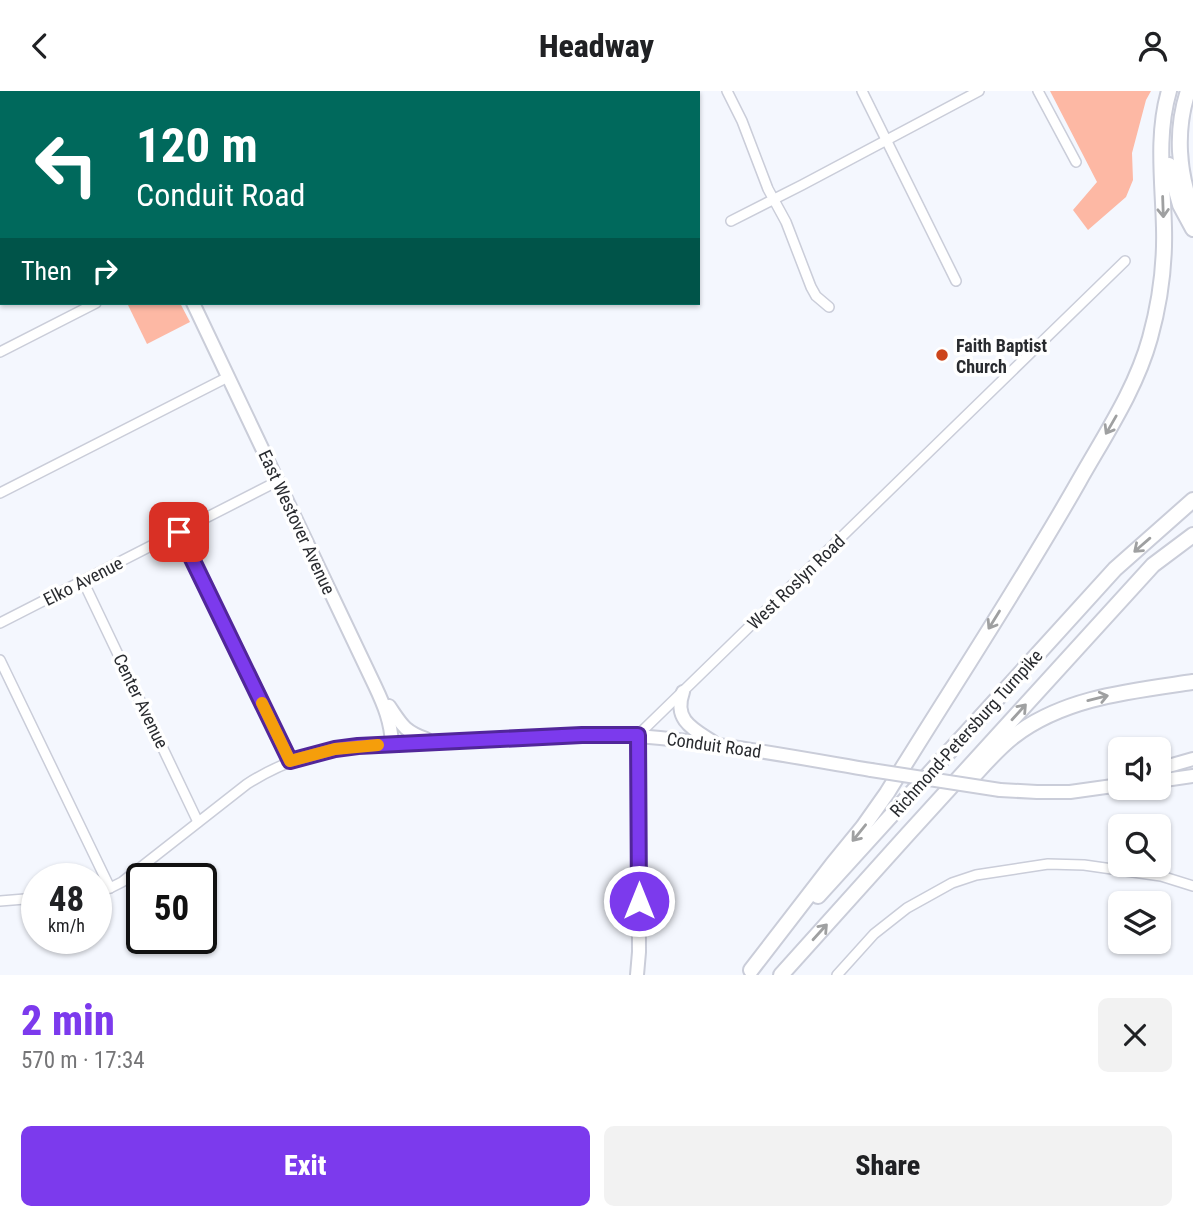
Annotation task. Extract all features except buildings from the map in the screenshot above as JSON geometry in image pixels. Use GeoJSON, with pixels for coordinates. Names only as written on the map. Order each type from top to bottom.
{"type":"FeatureCollection","features":[{"type":"Feature","properties":{"kind":"highway"},"geometry":{"type":"LineString","coordinates":[[749,973],[887,793],[1065,506],[1130,389],[1149,343],[1160,291],[1164,245],[1162,132],[1169,91]]}},
{"type":"Feature","properties":{"kind":"highway"},"geometry":{"type":"LineString","coordinates":[[1175,91],[1167,138],[1168,163],[1180,205],[1193,229]]}},
{"type":"Feature","properties":{"kind":"highway"},"geometry":{"type":"LineString","coordinates":[[1188,91],[1180,127],[1180,144],[1182,172],[1193,211]]}},
{"type":"Feature","properties":{"kind":"highway"},"geometry":{"type":"LineString","coordinates":[[1182,172],[1193,197]]}},
{"type":"Feature","properties":{"kind":"highway","name":"Richmond-Petersburg Turnpike"},"geometry":{"type":"LineString","coordinates":[[749,973],[1115,569],[1193,500]]}},
{"type":"Feature","properties":{"kind":"highway","name":"Richmond-Petersburg Turnpike"},"geometry":{"type":"LineString","coordinates":[[782,975],[1153,565],[1193,535]]}},
{"type":"Feature","properties":{"kind":"highway"},"geometry":{"type":"LineString","coordinates":[[906,835],[942,810],[1014,736],[1045,718],[1071,706],[1102,697],[1193,682]]}},
{"type":"Feature","properties":{"kind":"main road","name":"East Westover Avenue"},"geometry":{"type":"LineString","coordinates":[[194,305],[375,686],[388,715],[392,744]]}},
{"type":"Feature","properties":{"kind":"main road"},"geometry":{"type":"LineString","coordinates":[[375,686],[405,728],[433,742]]}},
{"type":"Feature","properties":{"kind":"main road"},"geometry":{"type":"LineString","coordinates":[[683,692],[680,706],[685,721],[719,746]]}},
{"type":"Feature","properties":{"kind":"main road","name":"Conduit Road"},"geometry":{"type":"LineString","coordinates":[[392,744],[593,734],[638,735],[1000,790],[1070,792],[1108,787]]}},
{"type":"Feature","properties":{"kind":"main road"},"geometry":{"type":"LineString","coordinates":[[637,975],[638,735]]}},
{"type":"Feature","properties":{"kind":"main road"},"geometry":{"type":"LineString","coordinates":[[1171,765],[1193,759]]}},
{"type":"Feature","properties":{"kind":"main road"},"geometry":{"type":"LineString","coordinates":[[1171,779],[1193,776]]}},
{"type":"Feature","properties":{"kind":"street"},"geometry":{"type":"LineString","coordinates":[[727,91],[742,121],[758,166],[789,228],[811,287],[816,296],[829,307]]}},
{"type":"Feature","properties":{"kind":"street"},"geometry":{"type":"LineString","coordinates":[[862,91],[956,281]]}},
{"type":"Feature","properties":{"kind":"street"},"geometry":{"type":"LineString","coordinates":[[731,221],[979,91]]}},
{"type":"Feature","properties":{"kind":"street"},"geometry":{"type":"LineString","coordinates":[[1038,91],[1076,162]]}},
{"type":"Feature","properties":{"kind":"street","name":"West Roslyn Road"},"geometry":{"type":"LineString","coordinates":[[638,735],[1125,261]]}},
{"type":"Feature","properties":{"kind":"street"},"geometry":{"type":"LineString","coordinates":[[0,352],[92,305]]}},
{"type":"Feature","properties":{"kind":"street"},"geometry":{"type":"LineString","coordinates":[[0,493],[228,377]]}},
{"type":"Feature","properties":{"kind":"street","name":"Elko Avenue"},"geometry":{"type":"LineString","coordinates":[[0,623],[278,481]]}},
{"type":"Feature","properties":{"kind":"street"},"geometry":{"type":"LineString","coordinates":[[179,532],[290,761]]}},
{"type":"Feature","properties":{"kind":"street","name":"Center Avenue"},"geometry":{"type":"LineString","coordinates":[[83,581],[198,822]]}},
{"type":"Feature","properties":{"kind":"street"},"geometry":{"type":"LineString","coordinates":[[0,660],[98,863]]}},
{"type":"Feature","properties":{"kind":"street","name":"Conduit Road"},"geometry":{"type":"LineString","coordinates":[[112,887],[268,771],[290,761],[335,749],[392,744]]}},
{"type":"Feature","properties":{"kind":"street"},"geometry":{"type":"LineString","coordinates":[[837,975],[874,935],[907,908],[952,883],[976,874],[1048,864],[1084,865],[1161,876],[1193,887]]}},
{"type":"Feature","properties":{"kind":"street"},"geometry":{"type":"LineString","coordinates":[[0,901],[21,899]]}},
{"type":"Feature","properties":{"kind":"shaded area"},"geometry":{"type":"Polygon","coordinates":[[[1050,91],[1151,91],[1146,100],[1132,153],[1133,180],[1126,197],[1088,230],[1073,210],[1097,182],[1050,91]]]}},
{"type":"Feature","properties":{"kind":"shaded area"},"geometry":{"type":"Polygon","coordinates":[[[128,305],[181,305],[190,322],[147,344],[128,305]]]}},
{"type":"Feature","properties":{"kind":"slow traffic"},"geometry":{"type":"LineString","coordinates":[[262,703],[290,761],[335,749],[378,745]]}},
{"type":"Feature","properties":{"kind":"place","name":"Faith Baptist Church"},"geometry":{"type":"Point","coordinates":[942,355]}},
{"type":"Feature","properties":{"kind":"route"},"geometry":{"type":"LineString","coordinates":[[179,532],[290,761],[358,746],[605,734],[638,735],[639,901]]}}]}
